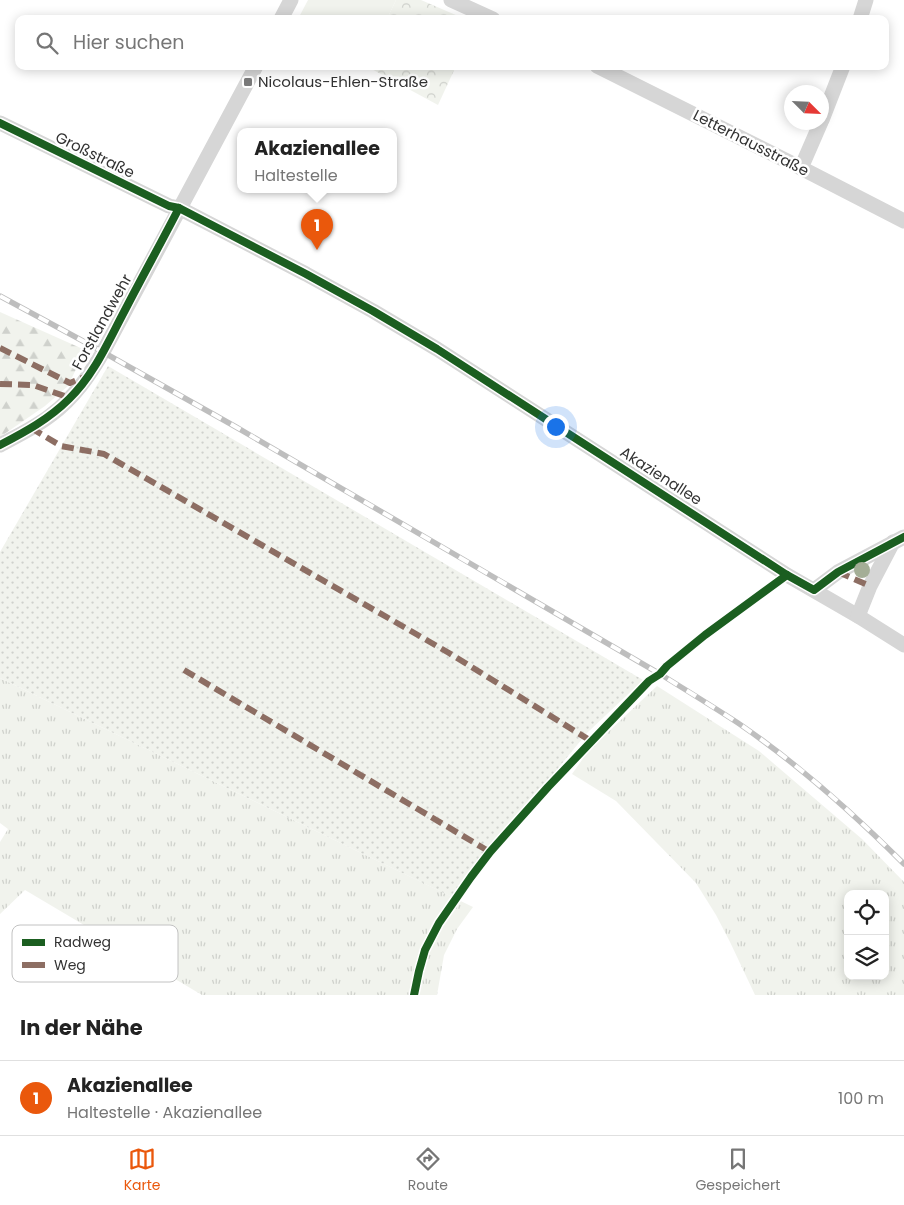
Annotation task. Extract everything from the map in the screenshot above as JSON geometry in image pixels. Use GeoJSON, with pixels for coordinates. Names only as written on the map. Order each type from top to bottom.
{"type":"FeatureCollection","features":[{"type":"Feature","properties":{"kind":"street"},"geometry":{"type":"LineString","coordinates":[[283,15],[291,0]]}},
{"type":"Feature","properties":{"kind":"street"},"geometry":{"type":"LineString","coordinates":[[451,0],[484,15]]}},
{"type":"Feature","properties":{"kind":"street"},"geometry":{"type":"LineString","coordinates":[[861,15],[866,0]]}},
{"type":"Feature","properties":{"kind":"street"},"geometry":{"type":"LineString","coordinates":[[179,208],[254,70]]}},
{"type":"Feature","properties":{"kind":"street","name":"Letterhausstraße"},"geometry":{"type":"LineString","coordinates":[[605,70],[904,220]]}},
{"type":"Feature","properties":{"kind":"street"},"geometry":{"type":"LineString","coordinates":[[829,101],[841,70]]}},
{"type":"Feature","properties":{"kind":"street","name":"Großstraße"},"geometry":{"type":"LineString","coordinates":[[0,123],[169,206],[179,208]]}},
{"type":"Feature","properties":{"kind":"street"},"geometry":{"type":"LineString","coordinates":[[802,168],[817,130]]}},
{"type":"Feature","properties":{"kind":"street","name":"Forstlandwehr"},"geometry":{"type":"LineString","coordinates":[[0,445],[50,416],[70,398],[89,375],[179,208]]}},
{"type":"Feature","properties":{"kind":"street","name":"Akazienallee"},"geometry":{"type":"LineString","coordinates":[[179,208],[306,274],[437,349],[787,575],[904,645]]}},
{"type":"Feature","properties":{"kind":"street"},"geometry":{"type":"LineString","coordinates":[[814,590],[838,572],[898,540]]}},
{"type":"Feature","properties":{"kind":"street"},"geometry":{"type":"LineString","coordinates":[[858,616],[873,580],[898,540]]}},
{"type":"Feature","properties":{"kind":"green space"},"geometry":{"type":"Polygon","coordinates":[[[308,0],[396,0],[389,15],[300,15],[308,0]]]}},
{"type":"Feature","properties":{"kind":"green space"},"geometry":{"type":"Polygon","coordinates":[[[396,0],[421,0],[456,15],[389,15],[396,0]]]}},
{"type":"Feature","properties":{"kind":"green space"},"geometry":{"type":"Polygon","coordinates":[[[373,70],[454,70],[438,105],[373,70]]]}},
{"type":"Feature","properties":{"kind":"green space"},"geometry":{"type":"Polygon","coordinates":[[[0,312],[85,350],[68,386],[45,406],[0,437],[0,312]]]}},
{"type":"Feature","properties":{"kind":"green space"},"geometry":{"type":"Polygon","coordinates":[[[108,366],[643,680],[587,733],[452,897],[0,678],[0,552],[108,366]]]}},
{"type":"Feature","properties":{"kind":"green space"},"geometry":{"type":"Polygon","coordinates":[[[0,678],[473,907],[457,929],[444,955],[437,995],[202,995],[178,981],[178,925],[84,925],[25,890],[0,914],[0,842],[8,829],[0,823],[0,678]]]}},
{"type":"Feature","properties":{"kind":"green space"},"geometry":{"type":"Polygon","coordinates":[[[657,686],[759,751],[862,839],[904,882],[904,995],[755,995],[716,915],[696,883],[616,801],[572,774],[589,750],[657,686]]]}},
{"type":"Feature","properties":{"kind":"railway"},"geometry":{"type":"LineString","coordinates":[[0,296],[236,427],[709,704],[738,723],[803,772],[865,826],[904,864]]}},
{"type":"Feature","properties":{"kind":"marked path"},"geometry":{"type":"LineString","coordinates":[[0,348],[70,383],[87,376]]}},
{"type":"Feature","properties":{"kind":"marked path"},"geometry":{"type":"LineString","coordinates":[[0,384],[33,385],[70,398]]}},
{"type":"Feature","properties":{"kind":"marked path"},"geometry":{"type":"LineString","coordinates":[[31,428],[61,446],[104,454],[449,653],[591,741]]}},
{"type":"Feature","properties":{"kind":"marked path"},"geometry":{"type":"LineString","coordinates":[[838,572],[870,586]]}},
{"type":"Feature","properties":{"kind":"marked path"},"geometry":{"type":"LineString","coordinates":[[184,670],[490,852]]}},
{"type":"Feature","properties":{"kind":"cycle path"},"geometry":{"type":"LineString","coordinates":[[0,123],[169,206],[179,208],[373,311],[437,349],[787,575],[814,590],[838,572],[904,537]]}},
{"type":"Feature","properties":{"kind":"cycle path"},"geometry":{"type":"LineString","coordinates":[[0,445],[28,430],[53,413],[86,380],[179,208]]}},
{"type":"Feature","properties":{"kind":"cycle path"},"geometry":{"type":"LineString","coordinates":[[414,995],[425,950],[439,923],[490,852],[548,787],[649,681],[660,674],[705,635],[787,575]]}},
{"type":"Feature","properties":{"kind":"place","name":"Nicolaus-Ehlen-Straße"},"geometry":{"type":"Point","coordinates":[248,82]}},
{"type":"Feature","properties":{"kind":"place","name":"Akazienallee"},"geometry":{"type":"Point","coordinates":[317,250]}}]}
